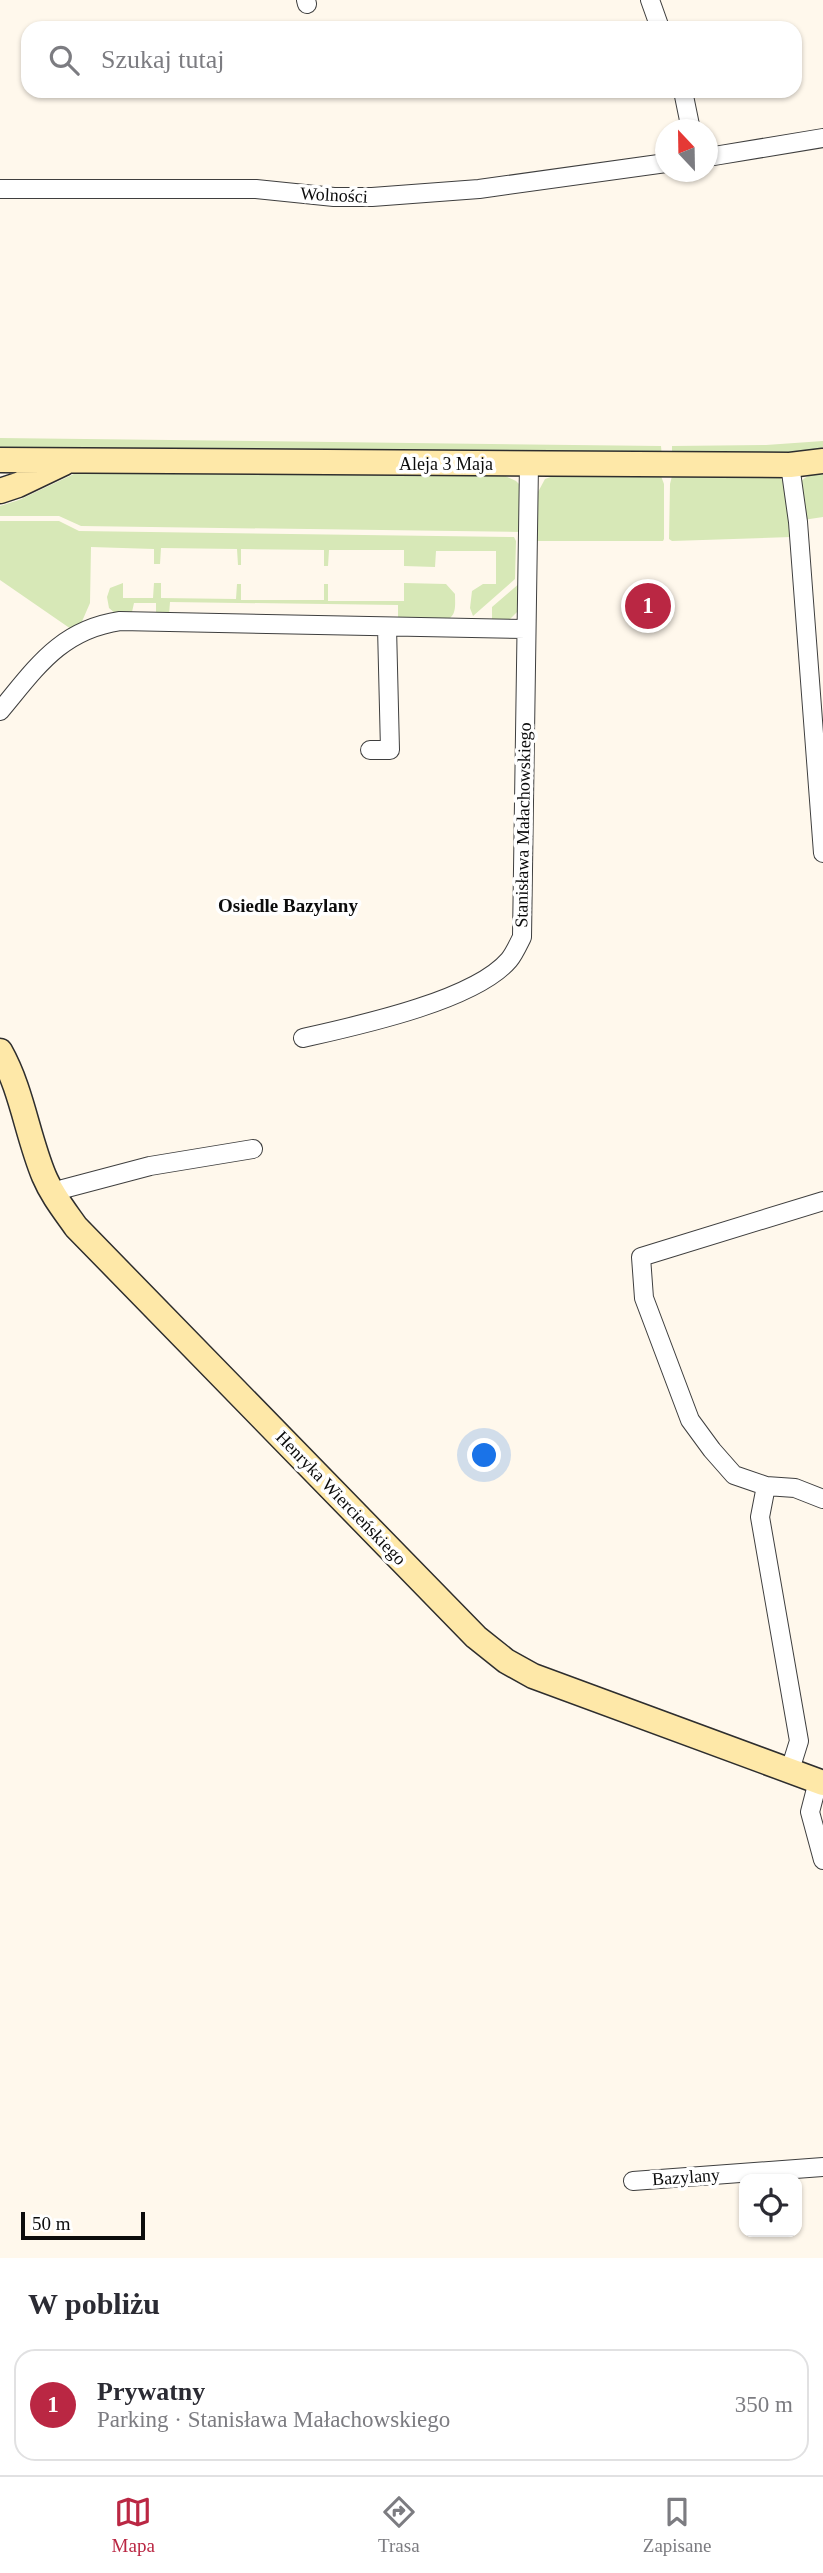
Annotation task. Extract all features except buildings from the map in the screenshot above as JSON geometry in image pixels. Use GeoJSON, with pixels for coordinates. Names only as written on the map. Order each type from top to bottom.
{"type":"FeatureCollection","features":[{"type":"Feature","properties":{"kind":"street"},"geometry":{"type":"LineString","coordinates":[[650,0],[658,21]]}},
{"type":"Feature","properties":{"kind":"street"},"geometry":{"type":"LineString","coordinates":[[684,98],[689,119]]}},
{"type":"Feature","properties":{"kind":"street"},"geometry":{"type":"LineString","coordinates":[[718,155],[823,138]]}},
{"type":"Feature","properties":{"kind":"street","name":"Wolności"},"geometry":{"type":"LineString","coordinates":[[0,189],[256,190],[334,197],[372,197],[479,189],[655,165]]}},
{"type":"Feature","properties":{"kind":"street","name":"Aleja 3 Maja"},"geometry":{"type":"LineString","coordinates":[[0,460],[790,465],[823,461]]}},
{"type":"Feature","properties":{"kind":"street","name":"Aleja 3 Maja"},"geometry":{"type":"LineString","coordinates":[[0,491],[68,461]]}},
{"type":"Feature","properties":{"kind":"street","name":"Stanisława Małachowskiego"},"geometry":{"type":"LineString","coordinates":[[303,1038],[457,996],[500,969],[509,960],[522,937],[529,464]]}},
{"type":"Feature","properties":{"kind":"street"},"geometry":{"type":"LineString","coordinates":[[790,465],[798,522],[823,853]]}},
{"type":"Feature","properties":{"kind":"street"},"geometry":{"type":"LineString","coordinates":[[0,711],[38,665],[60,645],[83,631],[107,623],[120,621],[526,629]]}},
{"type":"Feature","properties":{"kind":"street"},"geometry":{"type":"LineString","coordinates":[[370,750],[390,750],[387,627]]}},
{"type":"Feature","properties":{"kind":"street","name":"Henryka Wiercieńskiego"},"geometry":{"type":"LineString","coordinates":[[0,1051],[17,1091],[44,1175],[54,1196],[76,1227],[434,1595],[497,1655],[545,1681],[820,1782]]}},
{"type":"Feature","properties":{"kind":"street"},"geometry":{"type":"LineString","coordinates":[[54,1196],[62,1189],[150,1166],[253,1149]]}},
{"type":"Feature","properties":{"kind":"street"},"geometry":{"type":"LineString","coordinates":[[823,1201],[641,1257],[643,1298],[690,1420],[712,1450],[734,1475],[766,1486],[795,1488],[823,1499]]}},
{"type":"Feature","properties":{"kind":"street"},"geometry":{"type":"LineString","coordinates":[[766,1486],[760,1517],[799,1741],[790,1770]]}},
{"type":"Feature","properties":{"kind":"street"},"geometry":{"type":"LineString","coordinates":[[820,1782],[810,1812],[823,1860]]}},
{"type":"Feature","properties":{"kind":"street","name":"Bazylany"},"geometry":{"type":"LineString","coordinates":[[634,2181],[823,2167]]}},
{"type":"Feature","properties":{"kind":"green space"},"geometry":{"type":"Polygon","coordinates":[[[0,438],[661,446],[662,457],[0,452],[0,438]]]}},
{"type":"Feature","properties":{"kind":"green space"},"geometry":{"type":"Polygon","coordinates":[[[823,441],[823,453],[672,457],[672,446],[766,445],[823,441]]]}},
{"type":"Feature","properties":{"kind":"green space"},"geometry":{"type":"Polygon","coordinates":[[[823,472],[823,517],[803,520],[799,494],[801,482],[823,472]]]}},
{"type":"Feature","properties":{"kind":"green space"},"geometry":{"type":"Polygon","coordinates":[[[76,473],[503,475],[520,485],[522,532],[81,526],[59,516],[0,516],[0,506],[76,473]]]}},
{"type":"Feature","properties":{"kind":"green space"},"geometry":{"type":"Polygon","coordinates":[[[556,475],[661,476],[664,484],[663,541],[537,541],[538,492],[545,479],[556,475]]]}},
{"type":"Feature","properties":{"kind":"green space"},"geometry":{"type":"Polygon","coordinates":[[[672,476],[779,476],[785,484],[791,537],[672,541],[669,539],[672,476]]]}},
{"type":"Feature","properties":{"kind":"green space"},"geometry":{"type":"Polygon","coordinates":[[[0,521],[59,521],[79,531],[514,537],[515,579],[473,616],[470,608],[472,591],[483,584],[496,584],[496,551],[436,551],[435,567],[404,566],[404,550],[329,550],[328,566],[324,566],[324,550],[241,549],[241,565],[238,565],[237,549],[161,548],[160,564],[154,564],[154,549],[91,547],[90,603],[80,626],[71,629],[0,580],[0,521]]]}},
{"type":"Feature","properties":{"kind":"green space"},"geometry":{"type":"Polygon","coordinates":[[[521,582],[519,610],[510,619],[492,620],[492,607],[521,582]]]}},
{"type":"Feature","properties":{"kind":"green space"},"geometry":{"type":"Polygon","coordinates":[[[123,583],[123,598],[153,598],[154,583],[161,583],[161,598],[236,599],[237,584],[241,584],[241,600],[324,600],[324,584],[328,584],[328,601],[404,601],[404,583],[446,584],[455,594],[455,606],[454,613],[446,620],[398,619],[398,605],[170,602],[169,615],[156,614],[156,603],[134,603],[132,612],[116,614],[109,608],[107,597],[110,588],[123,583]]]}},
{"type":"Feature","properties":{"kind":"place","name":"Prywatny"},"geometry":{"type":"Point","coordinates":[648,606]}},
{"type":"Feature","properties":{"kind":"district","name":"Osiedle Bazylany"},"geometry":{"type":"Point","coordinates":[288,905]}}]}
